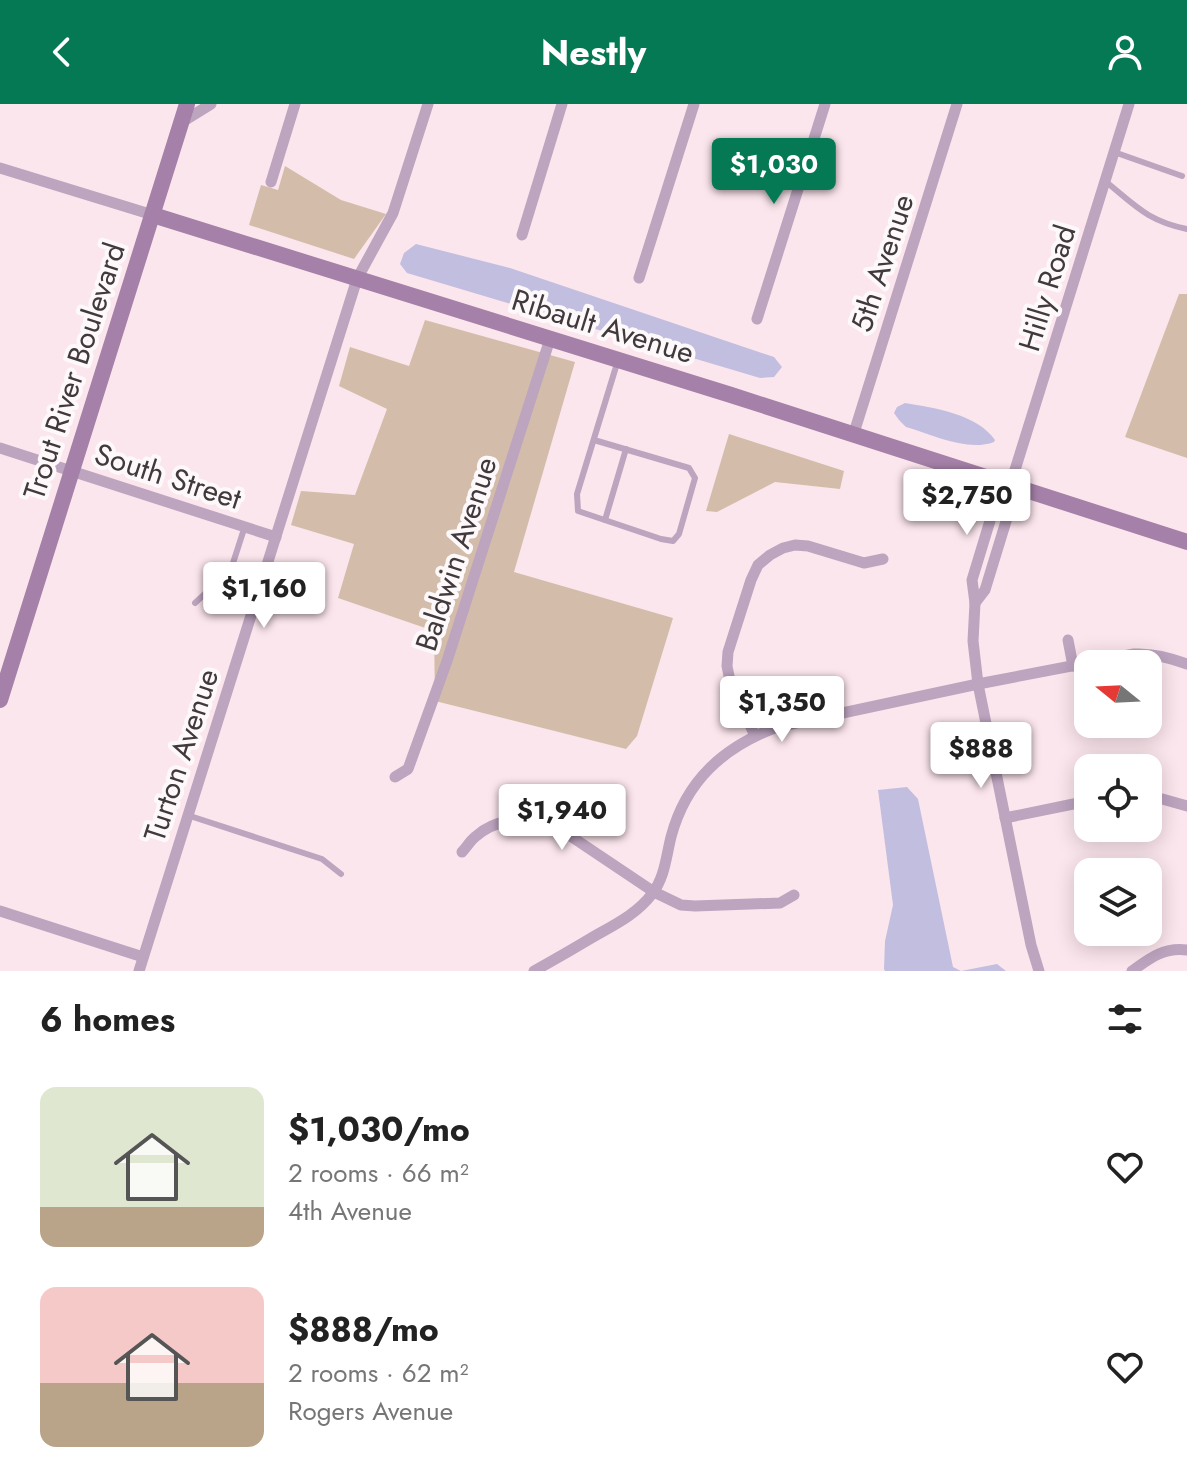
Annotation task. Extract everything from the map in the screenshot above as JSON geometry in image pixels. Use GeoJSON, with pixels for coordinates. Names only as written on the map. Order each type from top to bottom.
{"type":"FeatureCollection","features":[{"type":"Feature","properties":{"kind":"street","name":"Trout River Boulevard"},"geometry":{"type":"LineString","coordinates":[[0,700],[187,104]]}},
{"type":"Feature","properties":{"kind":"street"},"geometry":{"type":"LineString","coordinates":[[182,122],[211,104]]}},
{"type":"Feature","properties":{"kind":"street"},"geometry":{"type":"LineString","coordinates":[[271,182],[295,104]]}},
{"type":"Feature","properties":{"kind":"street","name":"Turton Avenue"},"geometry":{"type":"LineString","coordinates":[[139,971],[357,279],[393,213],[428,104]]}},
{"type":"Feature","properties":{"kind":"street"},"geometry":{"type":"LineString","coordinates":[[522,235],[562,104]]}},
{"type":"Feature","properties":{"kind":"street"},"geometry":{"type":"LineString","coordinates":[[639,278],[694,104]]}},
{"type":"Feature","properties":{"kind":"street"},"geometry":{"type":"LineString","coordinates":[[757,319],[825,104]]}},
{"type":"Feature","properties":{"kind":"street","name":"5th Avenue"},"geometry":{"type":"LineString","coordinates":[[853,436],[957,104]]}},
{"type":"Feature","properties":{"kind":"street","name":"Hilly Road"},"geometry":{"type":"LineString","coordinates":[[1039,971],[1031,945],[978,684],[973,641],[975,603],[972,580],[996,501],[1010,486],[1129,104]]}},
{"type":"Feature","properties":{"kind":"street","name":"Ribault Avenue"},"geometry":{"type":"LineString","coordinates":[[0,168],[618,360],[1187,542]]}},
{"type":"Feature","properties":{"kind":"street","name":"Baldwin Avenue"},"geometry":{"type":"LineString","coordinates":[[395,777],[408,769],[447,661],[550,339]]}},
{"type":"Feature","properties":{"kind":"street","name":"South Street"},"geometry":{"type":"LineString","coordinates":[[0,448],[276,537]]}},
{"type":"Feature","properties":{"kind":"street"},"geometry":{"type":"LineString","coordinates":[[755,736],[730,681],[727,666],[728,652],[758,565],[770,555],[795,545],[864,563],[883,559]]}},
{"type":"Feature","properties":{"kind":"street"},"geometry":{"type":"LineString","coordinates":[[1068,640],[1073,666]]}},
{"type":"Feature","properties":{"kind":"street"},"geometry":{"type":"LineString","coordinates":[[534,971],[630,916],[654,892],[666,869],[670,841],[684,802],[700,777],[720,757],[755,736],[777,727],[978,684],[1147,653],[1187,664]]}},
{"type":"Feature","properties":{"kind":"street"},"geometry":{"type":"LineString","coordinates":[[1162,799],[1187,806]]}},
{"type":"Feature","properties":{"kind":"street"},"geometry":{"type":"LineString","coordinates":[[1005,818],[1074,804]]}},
{"type":"Feature","properties":{"kind":"street"},"geometry":{"type":"LineString","coordinates":[[462,852],[475,836],[493,826],[533,820],[563,831],[654,892],[681,905],[780,903],[794,895]]}},
{"type":"Feature","properties":{"kind":"street"},"geometry":{"type":"LineString","coordinates":[[0,911],[143,957]]}},
{"type":"Feature","properties":{"kind":"street"},"geometry":{"type":"LineString","coordinates":[[1132,971],[1164,951],[1187,950]]}},
{"type":"Feature","properties":{"kind":"lane"},"geometry":{"type":"LineString","coordinates":[[1114,152],[1182,176]]}},
{"type":"Feature","properties":{"kind":"lane"},"geometry":{"type":"LineString","coordinates":[[1105,181],[1144,213],[1168,225],[1187,229]]}},
{"type":"Feature","properties":{"kind":"lane"},"geometry":{"type":"LineString","coordinates":[[594,440],[689,468],[695,478],[679,534],[673,541],[578,511],[577,494],[618,360]]}},
{"type":"Feature","properties":{"kind":"lane"},"geometry":{"type":"LineString","coordinates":[[605,520],[626,449]]}},
{"type":"Feature","properties":{"kind":"lane"},"geometry":{"type":"LineString","coordinates":[[195,603],[233,563],[245,526]]}},
{"type":"Feature","properties":{"kind":"lane"},"geometry":{"type":"LineString","coordinates":[[187,815],[322,859],[341,874]]}},
{"type":"Feature","properties":{"kind":"shaded area"},"geometry":{"type":"Polygon","coordinates":[[[285,166],[341,200],[386,214],[354,259],[249,225],[261,185],[278,190],[285,166]]]}},
{"type":"Feature","properties":{"kind":"shaded area"},"geometry":{"type":"Polygon","coordinates":[[[416,244],[510,268],[774,357],[782,367],[774,377],[760,378],[407,273],[400,264],[404,253],[416,244]]]}},
{"type":"Feature","properties":{"kind":"shaded area"},"geometry":{"type":"Polygon","coordinates":[[[1179,294],[1187,294],[1187,458],[1125,437],[1179,294]]]}},
{"type":"Feature","properties":{"kind":"shaded area"},"geometry":{"type":"Polygon","coordinates":[[[425,320],[575,362],[514,572],[673,618],[637,736],[626,749],[435,701],[434,631],[338,598],[354,544],[291,525],[301,491],[355,495],[387,409],[339,386],[350,347],[409,366],[425,320]]]}},
{"type":"Feature","properties":{"kind":"shaded area"},"geometry":{"type":"Polygon","coordinates":[[[905,403],[967,418],[995,440],[984,445],[962,444],[906,427],[894,413],[897,407],[905,403]]]}},
{"type":"Feature","properties":{"kind":"shaded area"},"geometry":{"type":"Polygon","coordinates":[[[729,434],[844,471],[840,489],[775,482],[717,512],[706,511],[729,434]]]}},
{"type":"Feature","properties":{"kind":"shaded area"},"geometry":{"type":"Polygon","coordinates":[[[907,787],[918,799],[953,967],[961,971],[884,969],[885,941],[893,905],[878,790],[907,787]]]}},
{"type":"Feature","properties":{"kind":"shaded area"},"geometry":{"type":"Polygon","coordinates":[[[997,964],[1006,971],[961,971],[997,964]]]}}]}
